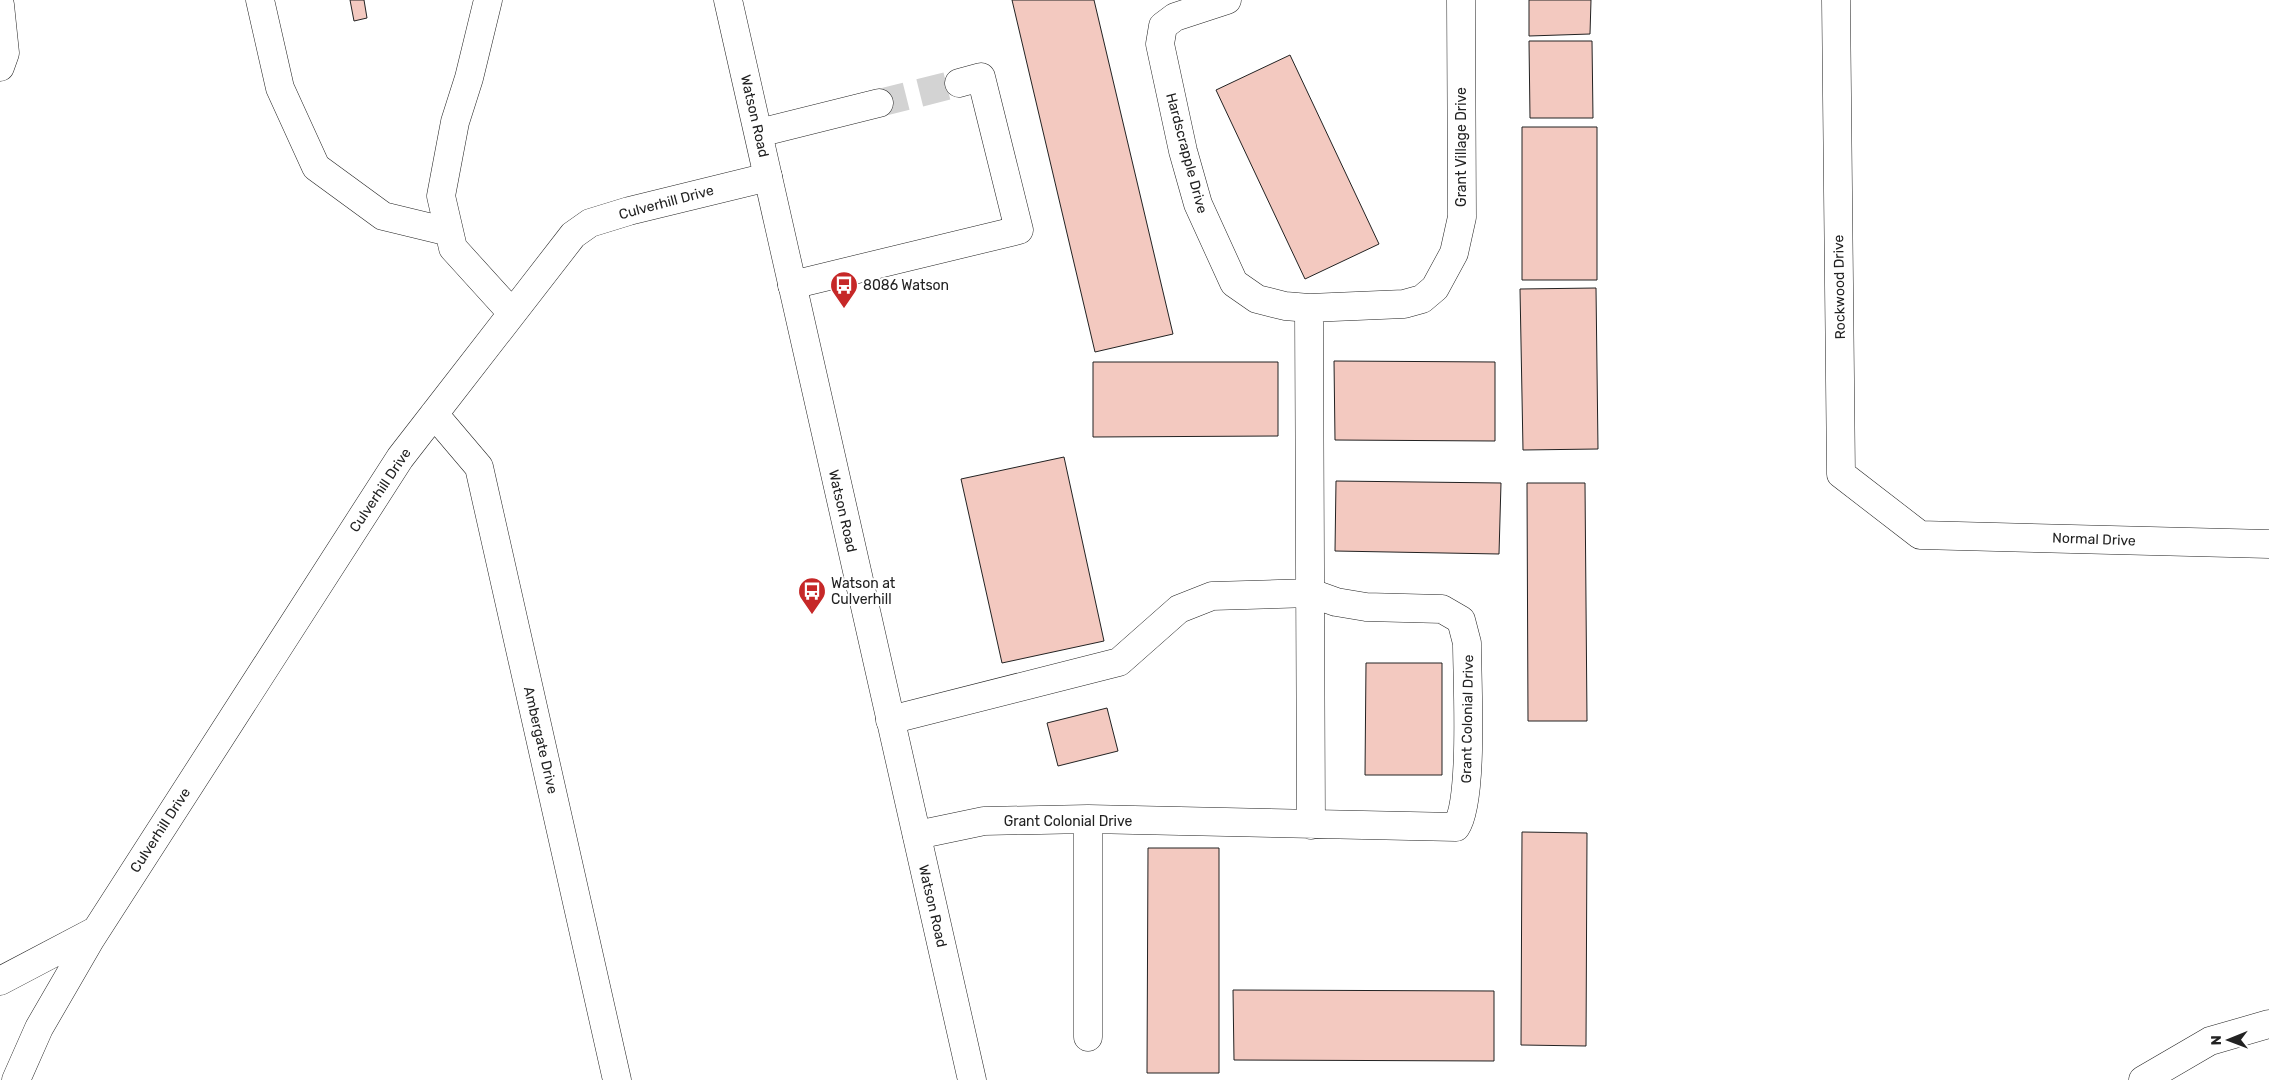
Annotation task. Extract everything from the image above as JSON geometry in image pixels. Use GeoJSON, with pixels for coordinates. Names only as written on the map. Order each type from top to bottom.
{"type":"FeatureCollection","features":[{"type":"Feature","properties":{"kind":"street"},"geometry":{"type":"LineString","coordinates":[[260,0],[280,88],[316,167],[383,216],[449,232]]}},
{"type":"Feature","properties":{"kind":"street"},"geometry":{"type":"LineString","coordinates":[[488,0],[469,78],[455,122],[441,196],[453,248],[512,312]]}},
{"type":"Feature","properties":{"kind":"street","name":"Watson Road"},"geometry":{"type":"LineString","coordinates":[[728,0],[972,1080]]}},
{"type":"Feature","properties":{"kind":"street","name":"Hardscrapple Drive"},"geometry":{"type":"LineString","coordinates":[[1227,0],[1175,16],[1163,26],[1160,44],[1198,204],[1234,283],[1257,300],[1285,306],[1308,308],[1404,304],[1422,299],[1435,288]]}},
{"type":"Feature","properties":{"kind":"street","name":"Grant Village Drive"},"geometry":{"type":"LineString","coordinates":[[1435,288],[1454,253],[1462,217],[1461,0]]}},
{"type":"Feature","properties":{"kind":"street","name":"Rockwood Drive"},"geometry":{"type":"LineString","coordinates":[[1836,0],[1841,474],[1920,535]]}},
{"type":"Feature","properties":{"kind":"street"},"geometry":{"type":"LineString","coordinates":[[0,5],[5,53],[0,67]]}},
{"type":"Feature","properties":{"kind":"street"},"geometry":{"type":"LineString","coordinates":[[792,285],[1018,230],[981,77],[959,83]]}},
{"type":"Feature","properties":{"kind":"street"},"geometry":{"type":"LineString","coordinates":[[759,133],[879,103]]}},
{"type":"Feature","properties":{"kind":"street","name":"Culverhill Drive"},"geometry":{"type":"LineString","coordinates":[[16,1080],[39,1028],[95,931],[400,458],[573,234],[590,223],[629,211],[768,177]]}},
{"type":"Feature","properties":{"kind":"street"},"geometry":{"type":"LineString","coordinates":[[1308,308],[1311,825]]}},
{"type":"Feature","properties":{"kind":"street","name":"Ambergate Drive"},"geometry":{"type":"LineString","coordinates":[[434,414],[479,467],[617,1080]]}},
{"type":"Feature","properties":{"kind":"street","name":"Normal Drive"},"geometry":{"type":"LineString","coordinates":[[1920,535],[2269,544]]}},
{"type":"Feature","properties":{"kind":"street"},"geometry":{"type":"LineString","coordinates":[[890,720],[1119,662],[1179,609],[1212,596],[1311,592]]}},
{"type":"Feature","properties":{"kind":"street","name":"Grant Colonial Drive"},"geometry":{"type":"LineString","coordinates":[[917,835],[984,821],[1088,819],[1456,827],[1462,819],[1467,770],[1467,643],[1461,620],[1442,609],[1366,607],[1336,602],[1311,592]]}},
{"type":"Feature","properties":{"kind":"street"},"geometry":{"type":"LineString","coordinates":[[1088,819],[1088,1037]]}},
{"type":"Feature","properties":{"kind":"street","name":"Culverhill Drive"},"geometry":{"type":"LineString","coordinates":[[0,981],[95,931]]}},
{"type":"Feature","properties":{"kind":"street"},"geometry":{"type":"LineString","coordinates":[[2143,1080],[2210,1041],[2269,1024]]}},
{"type":"Feature","properties":{"kind":"building"},"geometry":{"type":"Polygon","coordinates":[[[350,0],[364,0],[367,18],[354,21],[350,0]]]}},
{"type":"Feature","properties":{"kind":"building"},"geometry":{"type":"Polygon","coordinates":[[[1012,0],[1094,0],[1173,334],[1095,352],[1012,0]]]}},
{"type":"Feature","properties":{"kind":"building"},"geometry":{"type":"Polygon","coordinates":[[[1529,0],[1591,0],[1590,34],[1529,36],[1529,0]]]}},
{"type":"Feature","properties":{"kind":"building"},"geometry":{"type":"Polygon","coordinates":[[[1529,41],[1592,41],[1593,118],[1530,118],[1529,41]]]}},
{"type":"Feature","properties":{"kind":"building"},"geometry":{"type":"Polygon","coordinates":[[[1290,55],[1379,244],[1305,279],[1216,90],[1290,55]]]}},
{"type":"Feature","properties":{"kind":"building"},"geometry":{"type":"Polygon","coordinates":[[[1522,127],[1597,127],[1597,280],[1522,280],[1522,127]]]}},
{"type":"Feature","properties":{"kind":"building"},"geometry":{"type":"Polygon","coordinates":[[[1596,288],[1598,449],[1523,450],[1520,289],[1596,288]]]}},
{"type":"Feature","properties":{"kind":"building"},"geometry":{"type":"Polygon","coordinates":[[[1334,361],[1495,362],[1495,441],[1335,440],[1334,361]]]}},
{"type":"Feature","properties":{"kind":"building"},"geometry":{"type":"Polygon","coordinates":[[[1093,362],[1278,362],[1278,436],[1093,437],[1093,362]]]}},
{"type":"Feature","properties":{"kind":"building"},"geometry":{"type":"Polygon","coordinates":[[[1064,457],[1104,641],[1002,663],[961,479],[1064,457]]]}},
{"type":"Feature","properties":{"kind":"building"},"geometry":{"type":"Polygon","coordinates":[[[1336,481],[1501,483],[1499,554],[1335,551],[1336,481]]]}},
{"type":"Feature","properties":{"kind":"building"},"geometry":{"type":"Polygon","coordinates":[[[1527,483],[1585,483],[1587,721],[1528,721],[1527,483]]]}},
{"type":"Feature","properties":{"kind":"building"},"geometry":{"type":"Polygon","coordinates":[[[1366,663],[1442,663],[1442,775],[1365,775],[1366,663]]]}},
{"type":"Feature","properties":{"kind":"building"},"geometry":{"type":"Polygon","coordinates":[[[1107,708],[1118,751],[1058,766],[1047,723],[1107,708]]]}},
{"type":"Feature","properties":{"kind":"building"},"geometry":{"type":"Polygon","coordinates":[[[1522,832],[1587,833],[1586,1046],[1521,1045],[1522,832]]]}},
{"type":"Feature","properties":{"kind":"building"},"geometry":{"type":"Polygon","coordinates":[[[1148,848],[1219,848],[1219,1073],[1147,1073],[1148,848]]]}},
{"type":"Feature","properties":{"kind":"building"},"geometry":{"type":"Polygon","coordinates":[[[1233,990],[1494,991],[1494,1061],[1234,1060],[1233,990]]]}},
{"type":"Feature","properties":{"kind":"tunnel"},"geometry":{"type":"LineString","coordinates":[[879,103],[959,83]]}},
{"type":"Feature","properties":{"kind":"place","name":"8086 Watson"},"geometry":{"type":"Point","coordinates":[844,309]}},
{"type":"Feature","properties":{"kind":"place","name":"Watson at Culverhill"},"geometry":{"type":"Point","coordinates":[812,615]}}]}
